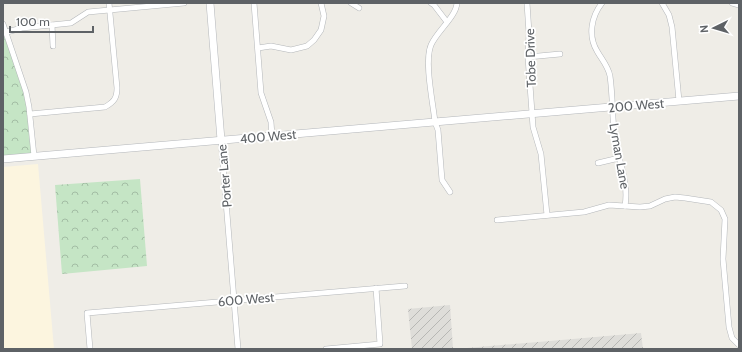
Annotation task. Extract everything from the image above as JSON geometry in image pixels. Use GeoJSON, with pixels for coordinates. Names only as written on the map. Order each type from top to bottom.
{"type":"FeatureCollection","features":[{"type":"Feature","properties":{"kind":"main road","name":"Porter Lane"},"geometry":{"type":"LineString","coordinates":[[210,3],[221,140]]}},
{"type":"Feature","properties":{"kind":"main road","name":"200 West"},"geometry":{"type":"LineString","coordinates":[[532,113],[739,96]]}},
{"type":"Feature","properties":{"kind":"main road","name":"400 West"},"geometry":{"type":"LineString","coordinates":[[3,159],[532,113]]}},
{"type":"Feature","properties":{"kind":"street"},"geometry":{"type":"LineString","coordinates":[[30,114],[105,107],[113,103],[117,97],[117,88],[109,3]]}},
{"type":"Feature","properties":{"kind":"street"},"geometry":{"type":"LineString","coordinates":[[4,33],[22,28],[71,23],[88,12],[184,3]]}},
{"type":"Feature","properties":{"kind":"street"},"geometry":{"type":"LineString","coordinates":[[254,3],[261,93],[271,122],[272,136]]}},
{"type":"Feature","properties":{"kind":"street"},"geometry":{"type":"LineString","coordinates":[[258,48],[271,46],[291,50],[307,46],[314,40],[321,30],[324,16],[321,3]]}},
{"type":"Feature","properties":{"kind":"street"},"geometry":{"type":"LineString","coordinates":[[351,3],[359,8]]}},
{"type":"Feature","properties":{"kind":"street"},"geometry":{"type":"LineString","coordinates":[[431,3],[447,22]]}},
{"type":"Feature","properties":{"kind":"street"},"geometry":{"type":"LineString","coordinates":[[450,192],[442,180],[438,130],[435,122],[429,57],[430,46],[436,34],[447,22],[457,6],[457,3]]}},
{"type":"Feature","properties":{"kind":"street","name":"Tobe Drive"},"geometry":{"type":"LineString","coordinates":[[527,3],[529,33],[528,56],[533,129],[542,158],[547,215]]}},
{"type":"Feature","properties":{"kind":"street","name":"Lyman Lane"},"geometry":{"type":"LineString","coordinates":[[602,3],[595,14],[591,33],[594,45],[608,70],[615,140],[626,187],[625,206]]}},
{"type":"Feature","properties":{"kind":"street"},"geometry":{"type":"LineString","coordinates":[[662,3],[669,15],[672,27],[678,101]]}},
{"type":"Feature","properties":{"kind":"street"},"geometry":{"type":"LineString","coordinates":[[732,3],[739,5]]}},
{"type":"Feature","properties":{"kind":"street"},"geometry":{"type":"LineString","coordinates":[[3,24],[4,33],[26,92],[30,114],[34,156]]}},
{"type":"Feature","properties":{"kind":"street"},"geometry":{"type":"LineString","coordinates":[[52,25],[53,46]]}},
{"type":"Feature","properties":{"kind":"street"},"geometry":{"type":"LineString","coordinates":[[528,56],[560,54]]}},
{"type":"Feature","properties":{"kind":"street","name":"Porter Lane"},"geometry":{"type":"LineString","coordinates":[[221,140],[238,349]]}},
{"type":"Feature","properties":{"kind":"street"},"geometry":{"type":"LineString","coordinates":[[598,163],[619,158]]}},
{"type":"Feature","properties":{"kind":"street"},"geometry":{"type":"LineString","coordinates":[[496,220],[584,212],[609,205],[645,207],[665,199],[680,197],[710,202],[721,210],[724,216],[723,259],[729,327],[732,338],[739,345]]}},
{"type":"Feature","properties":{"kind":"street","name":"600 West"},"geometry":{"type":"LineString","coordinates":[[90,349],[87,313],[405,286]]}},
{"type":"Feature","properties":{"kind":"street"},"geometry":{"type":"LineString","coordinates":[[326,349],[380,344],[376,288]]}},
{"type":"Feature","properties":{"kind":"shaded area"},"geometry":{"type":"Polygon","coordinates":[[[38,164],[54,349],[3,349],[3,167],[38,164]]]}},
{"type":"Feature","properties":{"kind":"shaded area"},"geometry":{"type":"Polygon","coordinates":[[[450,305],[453,349],[412,349],[408,309],[450,305]]]}},
{"type":"Feature","properties":{"kind":"shaded area"},"geometry":{"type":"Polygon","coordinates":[[[641,333],[643,349],[455,349],[550,341],[641,333]]]}},
{"type":"Feature","properties":{"kind":"green space"},"geometry":{"type":"Polygon","coordinates":[[[5,32],[24,85],[34,156],[3,159],[3,34],[5,32]]]}},
{"type":"Feature","properties":{"kind":"green space"},"geometry":{"type":"Polygon","coordinates":[[[140,179],[147,266],[62,274],[55,185],[140,179]]]}}]}
